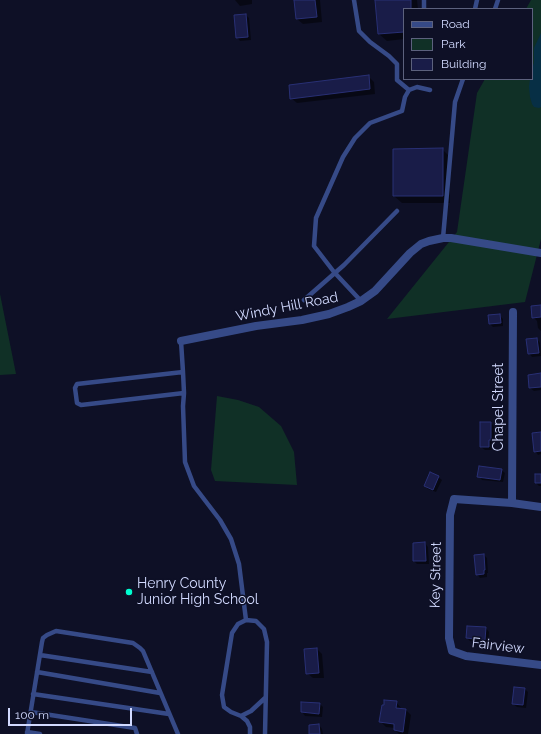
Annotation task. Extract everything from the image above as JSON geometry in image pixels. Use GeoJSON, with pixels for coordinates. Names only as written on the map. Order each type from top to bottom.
{"type":"FeatureCollection","features":[{"type":"Feature","properties":{"kind":"street","name":"Windy Hill Road"},"geometry":{"type":"LineString","coordinates":[[181,341],[256,326],[302,320],[329,314],[348,307],[361,301],[375,291],[410,253],[421,244],[443,238],[479,242],[541,253]]}},
{"type":"Feature","properties":{"kind":"street","name":"Chapel Street"},"geometry":{"type":"LineString","coordinates":[[512,312],[512,502]]}},
{"type":"Feature","properties":{"kind":"street","name":"Key Street"},"geometry":{"type":"LineString","coordinates":[[452,651],[449,638],[449,556],[450,515],[454,499],[512,502]]}},
{"type":"Feature","properties":{"kind":"street"},"geometry":{"type":"LineString","coordinates":[[512,502],[541,507]]}},
{"type":"Feature","properties":{"kind":"street","name":"Fairview"},"geometry":{"type":"LineString","coordinates":[[452,651],[466,656],[541,665]]}},
{"type":"Feature","properties":{"kind":"lane"},"geometry":{"type":"LineString","coordinates":[[354,0],[359,31],[397,64],[397,80],[409,90]]}},
{"type":"Feature","properties":{"kind":"lane"},"geometry":{"type":"LineString","coordinates":[[443,238],[455,102],[463,80]]}},
{"type":"Feature","properties":{"kind":"lane"},"geometry":{"type":"LineString","coordinates":[[361,301],[334,272],[314,246],[316,218],[343,157],[354,138],[370,123],[402,111],[405,97],[409,90],[417,87],[430,90]]}},
{"type":"Feature","properties":{"kind":"lane"},"geometry":{"type":"LineString","coordinates":[[304,300],[334,272],[344,265],[397,211]]}},
{"type":"Feature","properties":{"kind":"lane"},"geometry":{"type":"LineString","coordinates":[[181,341],[184,393],[185,462],[194,486],[220,520],[230,539],[239,564],[246,620]]}},
{"type":"Feature","properties":{"kind":"lane"},"geometry":{"type":"LineString","coordinates":[[183,372],[77,384],[75,388],[77,403],[81,405],[184,393]]}},
{"type":"Feature","properties":{"kind":"lane"},"geometry":{"type":"LineString","coordinates":[[250,734],[250,727],[247,721],[241,716],[231,712],[224,706],[222,695],[232,633],[238,624],[246,620],[256,621],[264,629],[267,642],[265,734]]}},
{"type":"Feature","properties":{"kind":"lane"},"geometry":{"type":"LineString","coordinates":[[40,734],[27,733],[43,638],[51,632],[56,631],[133,644],[143,651],[178,734]]}},
{"type":"Feature","properties":{"kind":"lane"},"geometry":{"type":"LineString","coordinates":[[40,655],[152,672]]}},
{"type":"Feature","properties":{"kind":"lane"},"geometry":{"type":"LineString","coordinates":[[37,672],[160,693]]}},
{"type":"Feature","properties":{"kind":"lane"},"geometry":{"type":"LineString","coordinates":[[34,694],[169,714]]}},
{"type":"Feature","properties":{"kind":"lane"},"geometry":{"type":"LineString","coordinates":[[241,716],[251,711],[265,698]]}},
{"type":"Feature","properties":{"kind":"lane"},"geometry":{"type":"LineString","coordinates":[[31,712],[135,728],[137,734]]}},
{"type":"Feature","properties":{"kind":"green space"},"geometry":{"type":"Polygon","coordinates":[[[531,0],[541,0],[541,239],[525,302],[387,319],[457,232],[477,93],[484,80],[533,80],[533,8],[527,8],[531,0]]]}},
{"type":"Feature","properties":{"kind":"green space"},"geometry":{"type":"Polygon","coordinates":[[[0,294],[16,374],[0,375],[0,294]]]}},
{"type":"Feature","properties":{"kind":"green space"},"geometry":{"type":"Polygon","coordinates":[[[217,396],[238,400],[259,407],[281,426],[294,452],[297,485],[215,481],[211,470],[217,396]]]}},
{"type":"Feature","properties":{"kind":"water"},"geometry":{"type":"Polygon","coordinates":[[[541,33],[541,107],[539,108],[534,107],[532,104],[529,87],[530,80],[533,80],[534,48],[541,33]]]}},
{"type":"Feature","properties":{"kind":"building"},"geometry":{"type":"Polygon","coordinates":[[[294,0],[315,0],[317,17],[296,19],[294,0]]]}},
{"type":"Feature","properties":{"kind":"building"},"geometry":{"type":"Polygon","coordinates":[[[375,0],[411,0],[411,8],[403,8],[403,32],[378,34],[375,0]]]}},
{"type":"Feature","properties":{"kind":"building"},"geometry":{"type":"Polygon","coordinates":[[[246,14],[248,37],[236,38],[234,15],[246,14]]]}},
{"type":"Feature","properties":{"kind":"building"},"geometry":{"type":"Polygon","coordinates":[[[369,75],[370,89],[290,99],[289,85],[369,75]]]}},
{"type":"Feature","properties":{"kind":"building"},"geometry":{"type":"Polygon","coordinates":[[[443,148],[443,196],[393,196],[393,149],[443,148]]]}},
{"type":"Feature","properties":{"kind":"building"},"geometry":{"type":"Polygon","coordinates":[[[541,305],[541,317],[532,318],[531,306],[541,305]]]}},
{"type":"Feature","properties":{"kind":"building"},"geometry":{"type":"Polygon","coordinates":[[[500,314],[501,323],[489,324],[488,315],[500,314]]]}},
{"type":"Feature","properties":{"kind":"building"},"geometry":{"type":"Polygon","coordinates":[[[537,338],[539,353],[528,354],[526,339],[537,338]]]}},
{"type":"Feature","properties":{"kind":"building"},"geometry":{"type":"Polygon","coordinates":[[[541,373],[541,387],[529,388],[528,375],[541,373]]]}},
{"type":"Feature","properties":{"kind":"building"},"geometry":{"type":"Polygon","coordinates":[[[480,422],[491,422],[491,440],[489,440],[489,447],[480,447],[480,422]]]}},
{"type":"Feature","properties":{"kind":"building"},"geometry":{"type":"Polygon","coordinates":[[[541,432],[541,451],[534,452],[532,433],[541,432]]]}},
{"type":"Feature","properties":{"kind":"building"},"geometry":{"type":"Polygon","coordinates":[[[479,466],[502,469],[500,480],[477,477],[479,466]]]}},
{"type":"Feature","properties":{"kind":"building"},"geometry":{"type":"Polygon","coordinates":[[[430,472],[439,476],[433,490],[424,486],[430,472]]]}},
{"type":"Feature","properties":{"kind":"building"},"geometry":{"type":"Polygon","coordinates":[[[535,474],[541,474],[541,483],[535,483],[535,474]]]}},
{"type":"Feature","properties":{"kind":"building"},"geometry":{"type":"Polygon","coordinates":[[[425,542],[426,561],[413,561],[413,543],[425,542]]]}},
{"type":"Feature","properties":{"kind":"building"},"geometry":{"type":"Polygon","coordinates":[[[484,554],[484,574],[476,575],[474,555],[484,554]]]}},
{"type":"Feature","properties":{"kind":"building"},"geometry":{"type":"Polygon","coordinates":[[[467,626],[486,627],[485,640],[466,638],[467,626]]]}},
{"type":"Feature","properties":{"kind":"building"},"geometry":{"type":"Polygon","coordinates":[[[317,648],[319,673],[306,674],[304,649],[317,648]]]}},
{"type":"Feature","properties":{"kind":"building"},"geometry":{"type":"Polygon","coordinates":[[[514,687],[525,688],[523,705],[512,704],[514,687]]]}},
{"type":"Feature","properties":{"kind":"building"},"geometry":{"type":"Polygon","coordinates":[[[384,700],[397,701],[396,708],[406,709],[403,732],[394,730],[394,724],[379,722],[384,700]]]}},
{"type":"Feature","properties":{"kind":"building"},"geometry":{"type":"Polygon","coordinates":[[[301,702],[320,703],[319,714],[301,712],[301,702]]]}},
{"type":"Feature","properties":{"kind":"building"},"geometry":{"type":"Polygon","coordinates":[[[319,724],[320,734],[309,734],[309,725],[319,724]]]}},
{"type":"Feature","properties":{"kind":"place","name":"Henry County Junior High School"},"geometry":{"type":"Point","coordinates":[129,592]}}]}
